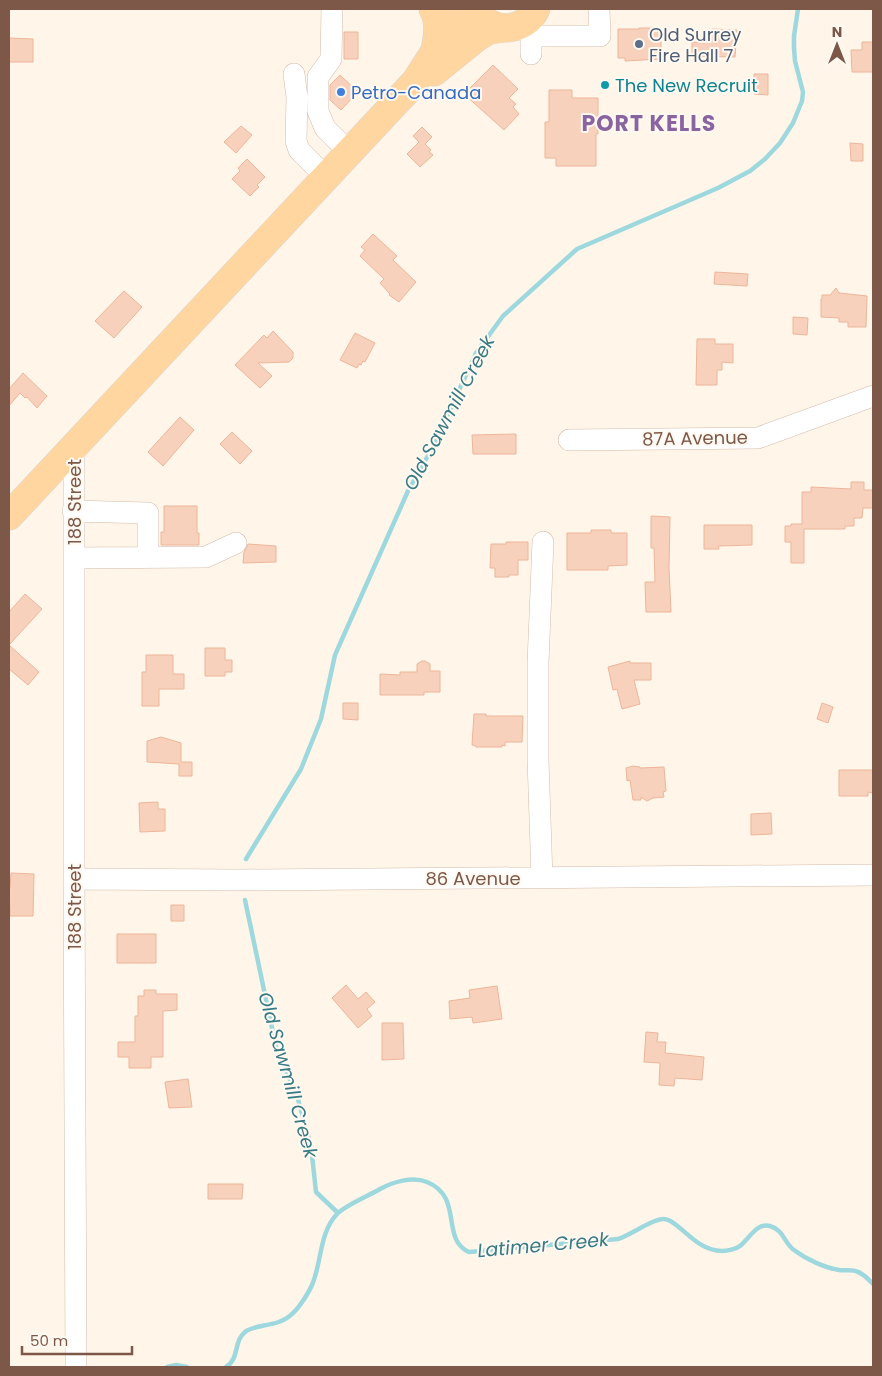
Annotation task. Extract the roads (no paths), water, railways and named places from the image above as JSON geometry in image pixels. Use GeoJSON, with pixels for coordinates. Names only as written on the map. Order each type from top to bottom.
{"type":"FeatureCollection","features":[{"type":"Feature","properties":{"kind":"main road"},"geometry":{"type":"LineString","coordinates":[[433,9],[436,15],[438,30],[435,51]]}},
{"type":"Feature","properties":{"kind":"main road"},"geometry":{"type":"LineString","coordinates":[[9,516],[415,82],[435,51],[470,9]]}},
{"type":"Feature","properties":{"kind":"main road"},"geometry":{"type":"LineString","coordinates":[[476,9],[485,21],[494,26],[504,28]]}},
{"type":"Feature","properties":{"kind":"main road"},"geometry":{"type":"LineString","coordinates":[[415,82],[431,75],[476,38],[489,30],[522,24],[536,10]]}},
{"type":"Feature","properties":{"kind":"street"},"geometry":{"type":"LineString","coordinates":[[332,9],[331,59],[318,76],[318,111],[325,128],[349,152]]}},
{"type":"Feature","properties":{"kind":"street"},"geometry":{"type":"LineString","coordinates":[[531,54],[531,36],[600,36],[599,9]]}},
{"type":"Feature","properties":{"kind":"street"},"geometry":{"type":"LineString","coordinates":[[294,74],[297,98],[296,141],[299,150],[326,177]]}},
{"type":"Feature","properties":{"kind":"street","name":"87A Avenue"},"geometry":{"type":"LineString","coordinates":[[569,440],[758,438],[873,396]]}},
{"type":"Feature","properties":{"kind":"street","name":"188 Street"},"geometry":{"type":"LineString","coordinates":[[74,446],[76,1367]]}},
{"type":"Feature","properties":{"kind":"street"},"geometry":{"type":"LineString","coordinates":[[73,511],[148,513],[148,558]]}},
{"type":"Feature","properties":{"kind":"street"},"geometry":{"type":"LineString","coordinates":[[542,878],[538,759],[538,671],[543,542]]}},
{"type":"Feature","properties":{"kind":"street"},"geometry":{"type":"LineString","coordinates":[[74,558],[206,557],[236,543]]}},
{"type":"Feature","properties":{"kind":"street","name":"86 Avenue"},"geometry":{"type":"LineString","coordinates":[[74,879],[250,880],[873,875]]}},
{"type":"Feature","properties":{"kind":"waterway","name":"Old Sawmill Creek"},"geometry":{"type":"LineString","coordinates":[[246,859],[301,769],[321,719],[335,655],[408,491],[434,445],[476,353],[503,316],[577,249],[718,188],[750,171],[780,143],[793,123],[802,101],[803,92],[795,61],[794,48],[798,9]]}},
{"type":"Feature","properties":{"kind":"waterway","name":"Old Sawmill Creek"},"geometry":{"type":"LineString","coordinates":[[245,900],[276,1047],[297,1096],[311,1146],[316,1192],[338,1213]]}},
{"type":"Feature","properties":{"kind":"waterway","name":"Latimer Creek"},"geometry":{"type":"LineString","coordinates":[[226,1367],[233,1359],[239,1340],[245,1332],[255,1327],[281,1321],[293,1313],[301,1304],[311,1288],[327,1230],[337,1214],[351,1204],[385,1186],[409,1180],[427,1182],[438,1189],[445,1197],[449,1207],[455,1238],[460,1246],[469,1252],[618,1239],[663,1219],[675,1224],[703,1246],[712,1250],[724,1251],[738,1247],[757,1229],[765,1225],[778,1230],[791,1247],[810,1260],[834,1269],[856,1271],[873,1284]]}},
{"type":"Feature","properties":{"kind":"waterway","name":"Latimer Creek"},"geometry":{"type":"LineString","coordinates":[[167,1367],[176,1365],[187,1367]]}},
{"type":"Feature","properties":{"kind":"place","name":"Old Surrey Fire Hall 7"},"geometry":{"type":"Point","coordinates":[639,44]}},
{"type":"Feature","properties":{"kind":"place","name":"The New Recruit"},"geometry":{"type":"Point","coordinates":[605,85]}},
{"type":"Feature","properties":{"kind":"place","name":"Petro-Canada"},"geometry":{"type":"Point","coordinates":[341,92]}},
{"type":"Feature","properties":{"kind":"district","name":"PORT KELLS"},"geometry":{"type":"Point","coordinates":[649,123]}}]}
